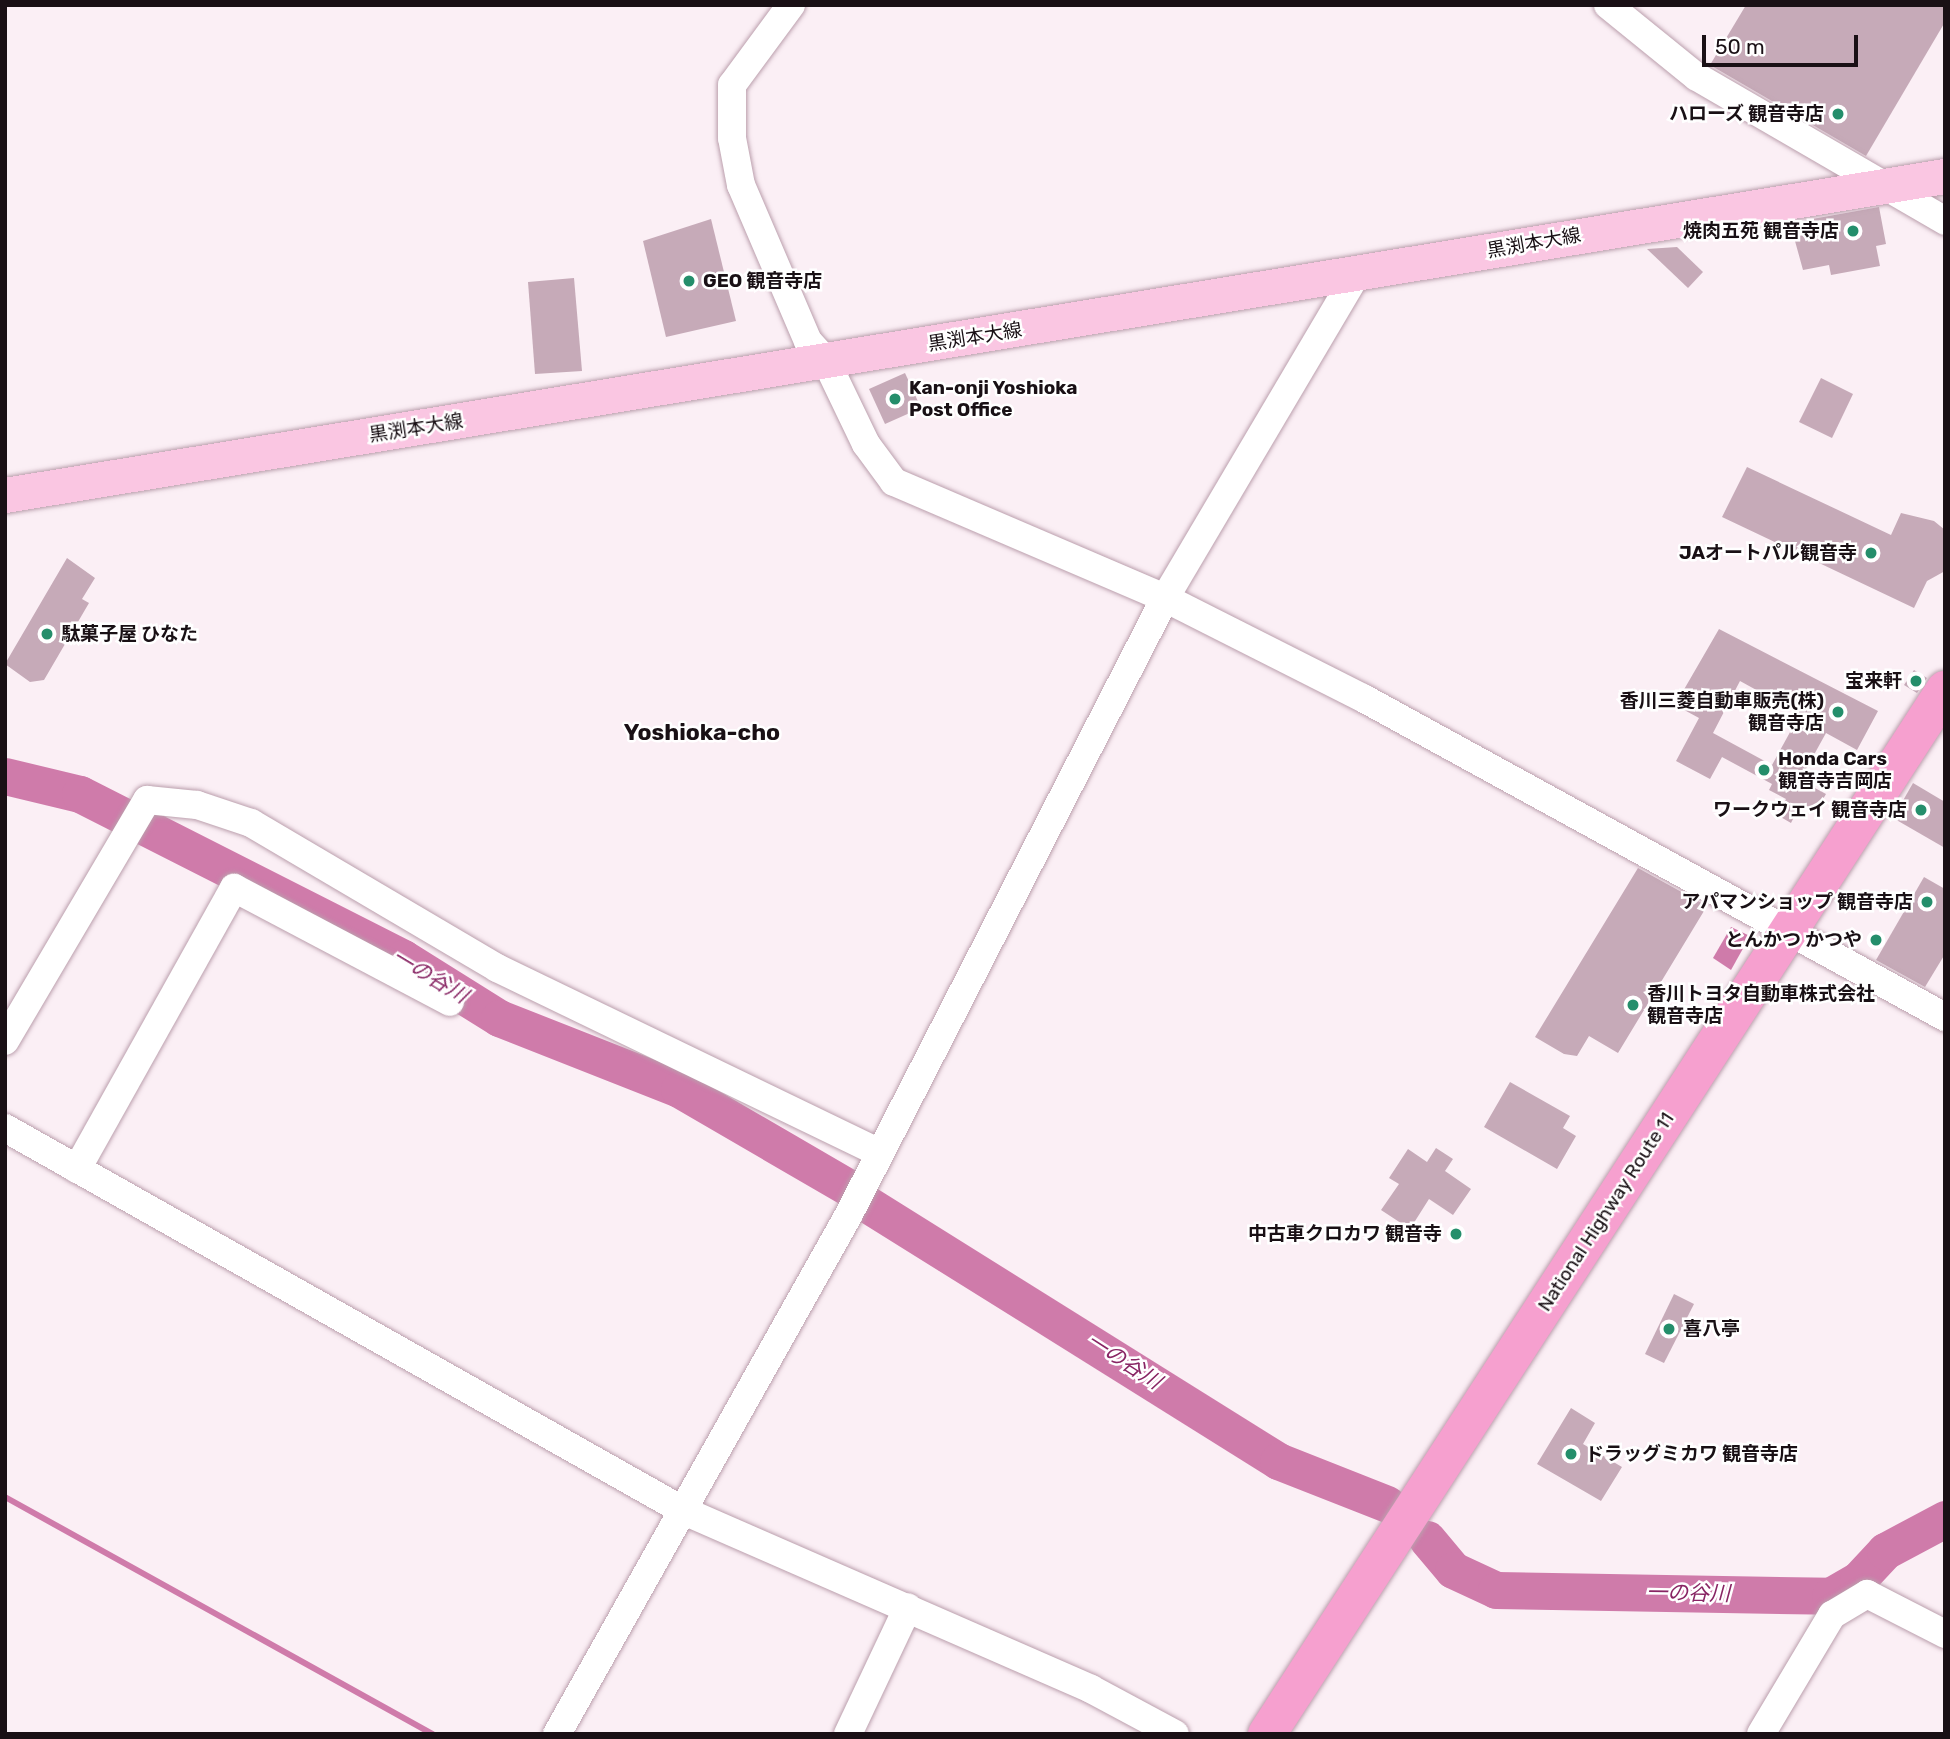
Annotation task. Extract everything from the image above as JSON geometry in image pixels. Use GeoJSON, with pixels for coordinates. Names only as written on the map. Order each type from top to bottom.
{"type":"FeatureCollection","features":[{"type":"Feature","properties":{"kind":"highway","name":"National Highway Route 11"},"geometry":{"type":"LineString","coordinates":[[1267,1734],[1945,690]]}},
{"type":"Feature","properties":{"kind":"main road","name":"黒渕本大線"},"geometry":{"type":"LineString","coordinates":[[5,495],[1945,176]]}},
{"type":"Feature","properties":{"kind":"street"},"geometry":{"type":"LineString","coordinates":[[791,5],[732,85],[732,138],[741,185],[808,341],[826,361],[873,456],[894,482],[1165,598],[1363,698],[1945,1017]]}},
{"type":"Feature","properties":{"kind":"street"},"geometry":{"type":"LineString","coordinates":[[1608,5],[1698,77],[1945,221]]}},
{"type":"Feature","properties":{"kind":"street"},"geometry":{"type":"LineString","coordinates":[[557,1734],[684,1511],[878,1152],[1165,598],[1357,274]]}},
{"type":"Feature","properties":{"kind":"street"},"geometry":{"type":"LineString","coordinates":[[5,1041],[147,800],[197,805],[251,823],[497,968],[878,1152]]}},
{"type":"Feature","properties":{"kind":"street"},"geometry":{"type":"LineString","coordinates":[[77,1169],[234,888],[450,1002]]}},
{"type":"Feature","properties":{"kind":"street"},"geometry":{"type":"LineString","coordinates":[[5,1128],[684,1511],[908,1607],[1175,1734]]}},
{"type":"Feature","properties":{"kind":"street"},"geometry":{"type":"LineString","coordinates":[[1761,1734],[1832,1615],[1867,1594],[1945,1634]]}},
{"type":"Feature","properties":{"kind":"street"},"geometry":{"type":"LineString","coordinates":[[848,1734],[908,1607]]}},
{"type":"Feature","properties":{"kind":"shaded area"},"geometry":{"type":"Polygon","coordinates":[[[1731,927],[1750,936],[1731,970],[1713,958],[1731,927]]]}},
{"type":"Feature","properties":{"kind":"building","name":"ハローズ 観音寺店"},"geometry":{"type":"Polygon","coordinates":[[[1746,5],[1945,5],[1945,22],[1866,156],[1710,65],[1746,5]]]}},
{"type":"Feature","properties":{"kind":"building","name":"焼肉五苑 観音寺店"},"geometry":{"type":"Polygon","coordinates":[[[1879,207],[1886,244],[1876,246],[1880,266],[1831,275],[1829,265],[1803,270],[1790,223],[1879,207]]]}},
{"type":"Feature","properties":{"kind":"building","name":"GEO 観音寺店"},"geometry":{"type":"Polygon","coordinates":[[[711,219],[736,321],[666,337],[643,241],[711,219]]]}},
{"type":"Feature","properties":{"kind":"building"},"geometry":{"type":"Polygon","coordinates":[[[1677,247],[1703,272],[1688,288],[1647,249],[1677,247]]]}},
{"type":"Feature","properties":{"kind":"building"},"geometry":{"type":"Polygon","coordinates":[[[574,278],[582,371],[535,374],[528,282],[574,278]]]}},
{"type":"Feature","properties":{"kind":"building"},"geometry":{"type":"Polygon","coordinates":[[[905,373],[921,408],[885,424],[869,389],[905,373]]]}},
{"type":"Feature","properties":{"kind":"building"},"geometry":{"type":"Polygon","coordinates":[[[1821,378],[1853,394],[1832,438],[1799,422],[1821,378]]]}},
{"type":"Feature","properties":{"kind":"building","name":"JAオートパル観音寺"},"geometry":{"type":"Polygon","coordinates":[[[1747,467],[1891,535],[1901,513],[1934,521],[1945,530],[1945,571],[1927,581],[1914,608],[1722,517],[1747,467]]]}},
{"type":"Feature","properties":{"kind":"building","name":"駄菓子屋 ひなた"},"geometry":{"type":"Polygon","coordinates":[[[67,558],[95,578],[82,599],[89,603],[44,680],[30,682],[5,664],[67,558]]]}},
{"type":"Feature","properties":{"kind":"building"},"geometry":{"type":"Polygon","coordinates":[[[1719,629],[1878,711],[1857,750],[1826,733],[1800,780],[1826,794],[1816,811],[1801,803],[1791,823],[1777,815],[1786,799],[1769,790],[1772,784],[1722,757],[1710,779],[1676,761],[1699,718],[1675,705],[1719,629]],[[1740,681],[1713,733],[1772,765],[1800,714],[1740,681]]]}},
{"type":"Feature","properties":{"kind":"building","name":"宝来軒"},"geometry":{"type":"Polygon","coordinates":[[[1914,670],[1927,678],[1917,693],[1904,685],[1914,670]]]}},
{"type":"Feature","properties":{"kind":"building","name":"ワークウェイ 観音寺店"},"geometry":{"type":"Polygon","coordinates":[[[1913,783],[1945,802],[1945,848],[1893,818],[1913,783]]]}},
{"type":"Feature","properties":{"kind":"building"},"geometry":{"type":"Polygon","coordinates":[[[1638,868],[1707,906],[1618,1053],[1589,1036],[1577,1056],[1564,1054],[1535,1037],[1638,868]]]}},
{"type":"Feature","properties":{"kind":"building"},"geometry":{"type":"Polygon","coordinates":[[[1924,877],[1945,889],[1945,954],[1925,987],[1876,960],[1924,877]]]}},
{"type":"Feature","properties":{"kind":"building"},"geometry":{"type":"Polygon","coordinates":[[[1510,1082],[1570,1116],[1563,1128],[1576,1136],[1557,1169],[1484,1127],[1510,1082]]]}},
{"type":"Feature","properties":{"kind":"building"},"geometry":{"type":"Polygon","coordinates":[[[1436,1148],[1453,1159],[1445,1171],[1471,1189],[1453,1215],[1429,1199],[1410,1229],[1381,1210],[1399,1184],[1389,1178],[1408,1149],[1427,1162],[1436,1148]]]}},
{"type":"Feature","properties":{"kind":"building","name":"喜八亭"},"geometry":{"type":"Polygon","coordinates":[[[1674,1294],[1694,1304],[1664,1363],[1645,1354],[1674,1294]]]}},
{"type":"Feature","properties":{"kind":"building","name":"ドラッグミカワ 観音寺店"},"geometry":{"type":"Polygon","coordinates":[[[1571,1408],[1595,1423],[1583,1444],[1622,1467],[1601,1501],[1537,1464],[1571,1408]]]}},
{"type":"Feature","properties":{"kind":"waterway","name":"一の谷川"},"geometry":{"type":"LineString","coordinates":[[5,776],[80,794],[403,958],[499,1018],[679,1089],[849,1188]]}},
{"type":"Feature","properties":{"kind":"waterway","name":"一の谷川"},"geometry":{"type":"LineString","coordinates":[[867,1204],[1278,1461],[1387,1504]]}},
{"type":"Feature","properties":{"kind":"waterway"},"geometry":{"type":"LineString","coordinates":[[5,1497],[433,1734]]}},
{"type":"Feature","properties":{"kind":"waterway","name":"一の谷川"},"geometry":{"type":"LineString","coordinates":[[1427,1539],[1453,1570],[1496,1590],[1830,1596],[1858,1580],[1885,1551],[1945,1519]]}},
{"type":"Feature","properties":{"kind":"place","name":"ハローズ 観音寺店"},"geometry":{"type":"Point","coordinates":[1838,114]}},
{"type":"Feature","properties":{"kind":"place","name":"焼肉五苑 観音寺店"},"geometry":{"type":"Point","coordinates":[1853,231]}},
{"type":"Feature","properties":{"kind":"place","name":"GEO 観音寺店"},"geometry":{"type":"Point","coordinates":[689,281]}},
{"type":"Feature","properties":{"kind":"place","name":"Kan-onji Yoshioka Post Office"},"geometry":{"type":"Point","coordinates":[895,399]}},
{"type":"Feature","properties":{"kind":"place","name":"JAオートパル観音寺"},"geometry":{"type":"Point","coordinates":[1871,553]}},
{"type":"Feature","properties":{"kind":"place","name":"駄菓子屋 ひなた"},"geometry":{"type":"Point","coordinates":[47,634]}},
{"type":"Feature","properties":{"kind":"place","name":"宝来軒"},"geometry":{"type":"Point","coordinates":[1916,681]}},
{"type":"Feature","properties":{"kind":"place","name":"香川三菱自動車販売(株) 観音寺店"},"geometry":{"type":"Point","coordinates":[1838,712]}},
{"type":"Feature","properties":{"kind":"place","name":"Honda Cars 観音寺吉岡店"},"geometry":{"type":"Point","coordinates":[1764,770]}},
{"type":"Feature","properties":{"kind":"place","name":"ワークウェイ 観音寺店"},"geometry":{"type":"Point","coordinates":[1921,810]}},
{"type":"Feature","properties":{"kind":"place","name":"アパマンショップ 観音寺店"},"geometry":{"type":"Point","coordinates":[1927,902]}},
{"type":"Feature","properties":{"kind":"place","name":"とんかつ かつや"},"geometry":{"type":"Point","coordinates":[1876,940]}},
{"type":"Feature","properties":{"kind":"place","name":"香川トヨタ自動車株式会社 観音寺店"},"geometry":{"type":"Point","coordinates":[1633,1005]}},
{"type":"Feature","properties":{"kind":"place","name":"中古車クロカワ 観音寺"},"geometry":{"type":"Point","coordinates":[1456,1234]}},
{"type":"Feature","properties":{"kind":"place","name":"喜八亭"},"geometry":{"type":"Point","coordinates":[1669,1329]}},
{"type":"Feature","properties":{"kind":"place","name":"ドラッグミカワ 観音寺店"},"geometry":{"type":"Point","coordinates":[1571,1454]}},
{"type":"Feature","properties":{"kind":"district","name":"Yoshioka-cho"},"geometry":{"type":"Point","coordinates":[702,732]}}]}
